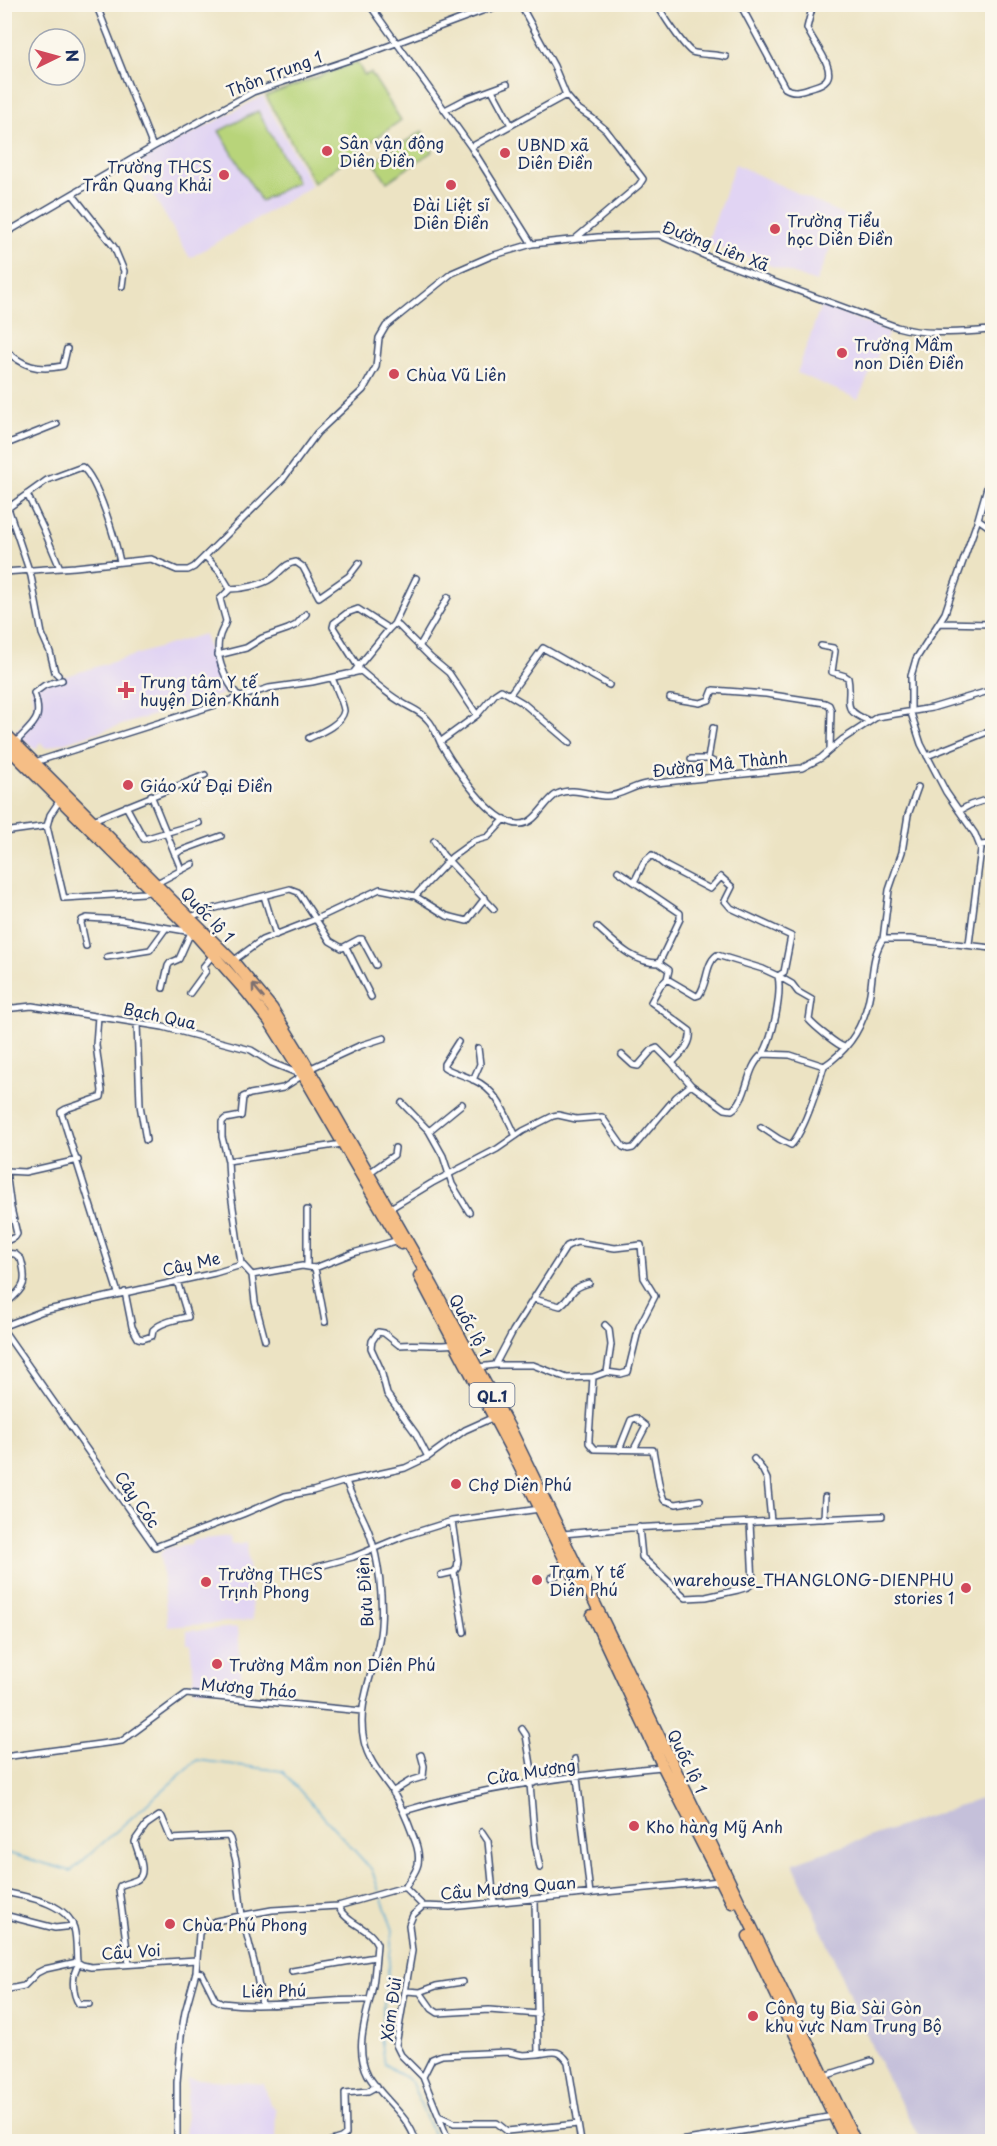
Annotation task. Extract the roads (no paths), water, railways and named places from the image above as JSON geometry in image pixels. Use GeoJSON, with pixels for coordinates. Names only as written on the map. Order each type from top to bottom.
{"type":"FeatureCollection","features":[{"type":"Feature","properties":{"kind":"highway","name":"Quốc lộ 1"},"geometry":{"type":"LineString","coordinates":[[4,732],[10,744],[60,800],[190,917],[233,961],[272,1008],[342,1144],[478,1367],[856,2142]]}},
{"type":"Feature","properties":{"kind":"highway","name":"Quốc lộ 1"},"geometry":{"type":"LineString","coordinates":[[10,744],[35,762],[93,820],[214,954],[269,1021],[306,1072],[369,1173],[540,1509],[846,2142]]}},
{"type":"Feature","properties":{"kind":"street"},"geometry":{"type":"LineString","coordinates":[[96,4],[153,147]]}},
{"type":"Feature","properties":{"kind":"street"},"geometry":{"type":"LineString","coordinates":[[369,4],[471,147],[532,244]]}},
{"type":"Feature","properties":{"kind":"street","name":"Thôn Trung 1"},"geometry":{"type":"LineString","coordinates":[[4,234],[253,92],[507,4]]}},
{"type":"Feature","properties":{"kind":"street"},"geometry":{"type":"LineString","coordinates":[[520,4],[554,66],[566,95],[578,108],[606,130],[643,179],[639,185],[575,239]]}},
{"type":"Feature","properties":{"kind":"street"},"geometry":{"type":"LineString","coordinates":[[657,4],[690,51],[726,57]]}},
{"type":"Feature","properties":{"kind":"street"},"geometry":{"type":"LineString","coordinates":[[740,4],[786,88],[794,92],[823,83],[829,76],[830,71],[827,64],[807,28],[813,4]]}},
{"type":"Feature","properties":{"kind":"street"},"geometry":{"type":"LineString","coordinates":[[445,110],[507,84]]}},
{"type":"Feature","properties":{"kind":"street"},"geometry":{"type":"LineString","coordinates":[[492,90],[511,125]]}},
{"type":"Feature","properties":{"kind":"street"},"geometry":{"type":"LineString","coordinates":[[471,147],[566,95]]}},
{"type":"Feature","properties":{"kind":"street"},"geometry":{"type":"LineString","coordinates":[[73,195],[114,247],[123,271],[122,286]]}},
{"type":"Feature","properties":{"kind":"street","name":"Đường Liên Xã"},"geometry":{"type":"LineString","coordinates":[[120,562],[151,559],[183,570],[194,567],[283,479],[317,433],[368,383],[376,367],[379,338],[386,326],[452,273],[491,256],[532,244],[575,239],[658,235],[717,261],[906,329],[935,334],[993,330]]}},
{"type":"Feature","properties":{"kind":"street"},"geometry":{"type":"LineString","coordinates":[[4,349],[32,368],[63,366],[67,349]]}},
{"type":"Feature","properties":{"kind":"street"},"geometry":{"type":"LineString","coordinates":[[4,445],[57,424]]}},
{"type":"Feature","properties":{"kind":"street"},"geometry":{"type":"LineString","coordinates":[[4,572],[28,570],[60,568],[120,562],[101,502],[86,469],[82,467],[47,480],[8,508],[28,570],[42,634],[55,672],[60,678],[34,693],[39,708],[38,718],[10,744]]}},
{"type":"Feature","properties":{"kind":"street"},"geometry":{"type":"LineString","coordinates":[[969,944],[982,854],[980,845],[927,756],[911,713],[910,689],[914,667],[921,650],[939,623],[954,589],[993,470]]}},
{"type":"Feature","properties":{"kind":"street"},"geometry":{"type":"LineString","coordinates":[[27,494],[60,568]]}},
{"type":"Feature","properties":{"kind":"street"},"geometry":{"type":"LineString","coordinates":[[978,519],[993,529]]}},
{"type":"Feature","properties":{"kind":"street"},"geometry":{"type":"LineString","coordinates":[[205,556],[219,571],[230,589]]}},
{"type":"Feature","properties":{"kind":"street"},"geometry":{"type":"LineString","coordinates":[[239,697],[218,655],[220,635],[226,621],[220,599],[230,589],[246,587],[271,579],[288,563],[296,562],[303,567],[319,597],[349,576],[359,563]]}},
{"type":"Feature","properties":{"kind":"street"},"geometry":{"type":"LineString","coordinates":[[35,762],[276,686],[312,682],[352,673],[360,669],[391,626],[416,578]]}},
{"type":"Feature","properties":{"kind":"street"},"geometry":{"type":"LineString","coordinates":[[419,647],[448,597]]}},
{"type":"Feature","properties":{"kind":"street"},"geometry":{"type":"LineString","coordinates":[[415,896],[449,860],[474,841],[488,837],[505,819],[487,805],[467,784],[428,720],[387,692],[360,669],[333,627],[334,623],[357,609],[391,626],[399,626],[448,673],[477,715]]}},
{"type":"Feature","properties":{"kind":"street"},"geometry":{"type":"LineString","coordinates":[[218,655],[246,648],[262,638],[288,629],[296,625],[306,614]]}},
{"type":"Feature","properties":{"kind":"street"},"geometry":{"type":"LineString","coordinates":[[939,623],[993,624]]}},
{"type":"Feature","properties":{"kind":"street"},"geometry":{"type":"LineString","coordinates":[[821,646],[833,648],[835,651],[832,672],[848,678],[849,709],[869,722]]}},
{"type":"Feature","properties":{"kind":"street"},"geometry":{"type":"LineString","coordinates":[[510,694],[543,648],[609,685]]}},
{"type":"Feature","properties":{"kind":"street"},"geometry":{"type":"LineString","coordinates":[[309,738],[327,730],[343,714],[343,707],[332,678]]}},
{"type":"Feature","properties":{"kind":"street"},"geometry":{"type":"LineString","coordinates":[[440,742],[477,715],[501,690],[510,694],[550,724],[570,742]]}},
{"type":"Feature","properties":{"kind":"street"},"geometry":{"type":"LineString","coordinates":[[670,698],[700,703],[709,700],[713,690],[766,694],[825,703],[831,708],[830,750]]}},
{"type":"Feature","properties":{"kind":"street","name":"Đường Mâ Thành"},"geometry":{"type":"LineString","coordinates":[[505,819],[518,824],[526,824],[555,795],[564,791],[616,796],[646,783],[802,768],[814,762],[869,722],[885,715],[911,713],[993,690]]}},
{"type":"Feature","properties":{"kind":"street"},"geometry":{"type":"LineString","coordinates":[[708,759],[713,728]]}},
{"type":"Feature","properties":{"kind":"street"},"geometry":{"type":"LineString","coordinates":[[927,756],[993,730]]}},
{"type":"Feature","properties":{"kind":"street"},"geometry":{"type":"LineString","coordinates":[[691,759],[708,759],[716,763],[717,776]]}},
{"type":"Feature","properties":{"kind":"street"},"geometry":{"type":"LineString","coordinates":[[93,820],[205,775]]}},
{"type":"Feature","properties":{"kind":"street"},"geometry":{"type":"LineString","coordinates":[[761,1126],[791,1145],[814,1097],[824,1066],[855,1035],[861,1023],[870,993],[877,953],[883,939],[889,890],[902,852],[908,815],[918,787]]}},
{"type":"Feature","properties":{"kind":"street"},"geometry":{"type":"LineString","coordinates":[[152,795],[181,869]]}},
{"type":"Feature","properties":{"kind":"street"},"geometry":{"type":"LineString","coordinates":[[959,811],[993,798]]}},
{"type":"Feature","properties":{"kind":"street"},"geometry":{"type":"LineString","coordinates":[[60,800],[50,815],[47,826],[64,898],[144,893],[181,869],[193,864]]}},
{"type":"Feature","properties":{"kind":"street"},"geometry":{"type":"LineString","coordinates":[[126,806],[144,839],[199,824]]}},
{"type":"Feature","properties":{"kind":"street"},"geometry":{"type":"LineString","coordinates":[[4,832],[47,826]]}},
{"type":"Feature","properties":{"kind":"street"},"geometry":{"type":"LineString","coordinates":[[175,855],[221,836]]}},
{"type":"Feature","properties":{"kind":"street"},"geometry":{"type":"LineString","coordinates":[[434,840],[439,850],[494,909]]}},
{"type":"Feature","properties":{"kind":"street"},"geometry":{"type":"LineString","coordinates":[[980,845],[993,844]]}},
{"type":"Feature","properties":{"kind":"street"},"geometry":{"type":"LineString","coordinates":[[634,882],[644,862],[652,855],[666,866],[710,889],[721,877],[732,887],[725,901],[731,908],[791,936],[784,972],[777,976]]}},
{"type":"Feature","properties":{"kind":"street"},"geometry":{"type":"LineString","coordinates":[[618,871],[680,915],[659,963]]}},
{"type":"Feature","properties":{"kind":"street"},"geometry":{"type":"LineString","coordinates":[[190,917],[290,888],[295,890],[330,941],[338,947],[345,947],[356,940],[363,939],[376,965]]}},
{"type":"Feature","properties":{"kind":"street"},"geometry":{"type":"LineString","coordinates":[[233,961],[262,940],[316,919],[380,889],[415,896],[447,916],[466,921],[485,898]]}},
{"type":"Feature","properties":{"kind":"street"},"geometry":{"type":"LineString","coordinates":[[264,896],[276,935]]}},
{"type":"Feature","properties":{"kind":"street"},"geometry":{"type":"LineString","coordinates":[[86,946],[81,923],[87,918],[121,920],[192,932],[179,959],[168,966],[163,988]]}},
{"type":"Feature","properties":{"kind":"street"},"geometry":{"type":"LineString","coordinates":[[597,927],[627,953],[644,961],[659,963],[669,970],[667,979],[651,1002],[690,1031],[691,1035],[687,1047],[672,1063]]}},
{"type":"Feature","properties":{"kind":"street"},"geometry":{"type":"LineString","coordinates":[[107,957],[150,951],[166,928]]}},
{"type":"Feature","properties":{"kind":"street"},"geometry":{"type":"LineString","coordinates":[[883,939],[901,938],[993,948]]}},
{"type":"Feature","properties":{"kind":"street"},"geometry":{"type":"LineString","coordinates":[[345,947],[371,997]]}},
{"type":"Feature","properties":{"kind":"street"},"geometry":{"type":"LineString","coordinates":[[190,993],[205,973],[204,964],[214,954]]}},
{"type":"Feature","properties":{"kind":"street"},"geometry":{"type":"LineString","coordinates":[[667,979],[689,993],[699,995],[712,958],[717,955],[763,969],[792,984],[798,992],[812,1000],[809,1020],[823,1030],[834,1043],[844,1047]]}},
{"type":"Feature","properties":{"kind":"street"},"geometry":{"type":"LineString","coordinates":[[622,1055],[633,1065],[638,1066],[652,1050],[657,1048],[691,1085],[725,1109],[732,1110],[738,1103],[755,1060],[763,1054],[769,1038],[776,1008],[777,976]]}},
{"type":"Feature","properties":{"kind":"street","name":"Bạch Qua"},"geometry":{"type":"LineString","coordinates":[[4,1009],[32,1006],[163,1027],[246,1048],[289,1071],[306,1072]]}},
{"type":"Feature","properties":{"kind":"street"},"geometry":{"type":"LineString","coordinates":[[98,1016],[96,1045],[101,1096],[66,1108],[62,1112],[132,1327],[138,1338],[152,1336],[157,1326],[178,1318],[188,1317],[177,1281]]}},
{"type":"Feature","properties":{"kind":"street"},"geometry":{"type":"LineString","coordinates":[[137,1023],[141,1115],[146,1140]]}},
{"type":"Feature","properties":{"kind":"street"},"geometry":{"type":"LineString","coordinates":[[306,1072],[358,1046],[384,1038]]}},
{"type":"Feature","properties":{"kind":"street"},"geometry":{"type":"LineString","coordinates":[[458,1042],[444,1067],[482,1084],[497,1099],[516,1136]]}},
{"type":"Feature","properties":{"kind":"street"},"geometry":{"type":"LineString","coordinates":[[473,1080],[480,1064],[478,1048]]}},
{"type":"Feature","properties":{"kind":"street"},"geometry":{"type":"LineString","coordinates":[[763,1054],[790,1055],[824,1066]]}},
{"type":"Feature","properties":{"kind":"street","name":"Cây Me"},"geometry":{"type":"LineString","coordinates":[[4,1326],[43,1311],[215,1273],[241,1263],[228,1161],[222,1137],[222,1122],[225,1119],[241,1116],[243,1097],[283,1088],[306,1072]]}},
{"type":"Feature","properties":{"kind":"street"},"geometry":{"type":"LineString","coordinates":[[389,1209],[553,1116],[558,1115],[571,1119],[602,1118],[623,1147],[633,1148],[676,1097],[691,1085]]}},
{"type":"Feature","properties":{"kind":"street"},"geometry":{"type":"LineString","coordinates":[[402,1102],[429,1131],[469,1212]]}},
{"type":"Feature","properties":{"kind":"street"},"geometry":{"type":"LineString","coordinates":[[429,1131],[462,1104]]}},
{"type":"Feature","properties":{"kind":"street"},"geometry":{"type":"LineString","coordinates":[[228,1161],[342,1144]]}},
{"type":"Feature","properties":{"kind":"street"},"geometry":{"type":"LineString","coordinates":[[369,1173],[394,1155],[395,1148]]}},
{"type":"Feature","properties":{"kind":"street"},"geometry":{"type":"LineString","coordinates":[[4,1242],[15,1237],[17,1232],[6,1171],[25,1172],[78,1160]]}},
{"type":"Feature","properties":{"kind":"street"},"geometry":{"type":"LineString","coordinates":[[307,1210],[307,1266]]}},
{"type":"Feature","properties":{"kind":"street"},"geometry":{"type":"LineString","coordinates":[[252,1275],[307,1266],[315,1268],[353,1253],[402,1239]]}},
{"type":"Feature","properties":{"kind":"street"},"geometry":{"type":"LineString","coordinates":[[478,1367],[533,1365],[567,1378],[593,1377],[607,1372],[621,1374],[628,1372],[639,1327],[655,1296],[644,1278],[641,1245],[615,1248],[587,1242],[572,1244],[563,1251],[513,1331],[495,1365]]}},
{"type":"Feature","properties":{"kind":"street"},"geometry":{"type":"LineString","coordinates":[[4,1253],[15,1254],[21,1259],[25,1278],[22,1289],[4,1306]]}},
{"type":"Feature","properties":{"kind":"street"},"geometry":{"type":"LineString","coordinates":[[241,1263],[252,1275],[255,1302],[265,1340]]}},
{"type":"Feature","properties":{"kind":"street"},"geometry":{"type":"LineString","coordinates":[[315,1268],[325,1322]]}},
{"type":"Feature","properties":{"kind":"street"},"geometry":{"type":"LineString","coordinates":[[534,1299],[560,1306],[572,1290],[589,1283]]}},
{"type":"Feature","properties":{"kind":"street"},"geometry":{"type":"LineString","coordinates":[[605,1325],[609,1329],[611,1338],[607,1372]]}},
{"type":"Feature","properties":{"kind":"street","name":"Cây Cóc"},"geometry":{"type":"LineString","coordinates":[[4,1331],[154,1546],[243,1514],[285,1496],[313,1491],[345,1481]]}},
{"type":"Feature","properties":{"kind":"street"},"geometry":{"type":"LineString","coordinates":[[428,1456],[416,1434],[387,1394],[381,1370],[373,1354],[372,1341],[378,1332],[383,1332],[399,1345],[455,1344]]}},
{"type":"Feature","properties":{"kind":"street"},"geometry":{"type":"LineString","coordinates":[[593,1377],[589,1437],[591,1447],[594,1449],[652,1450],[664,1500],[676,1504],[700,1500]]}},
{"type":"Feature","properties":{"kind":"street"},"geometry":{"type":"LineString","coordinates":[[345,1481],[405,1468],[428,1456],[465,1430],[494,1417]]}},
{"type":"Feature","properties":{"kind":"street"},"geometry":{"type":"LineString","coordinates":[[619,1450],[631,1420],[636,1418],[646,1426],[634,1449]]}},
{"type":"Feature","properties":{"kind":"street"},"geometry":{"type":"LineString","coordinates":[[754,1459],[766,1479],[771,1521]]}},
{"type":"Feature","properties":{"kind":"street","name":"Bưu Điện"},"geometry":{"type":"LineString","coordinates":[[345,1481],[370,1532],[375,1549],[381,1626],[365,1690],[362,1711],[363,1732],[375,1767],[404,1811],[416,1843],[418,1857],[416,1870],[405,1888]]}},
{"type":"Feature","properties":{"kind":"street"},"geometry":{"type":"LineString","coordinates":[[824,1519],[825,1497]]}},
{"type":"Feature","properties":{"kind":"street"},"geometry":{"type":"LineString","coordinates":[[309,1569],[375,1549],[404,1536],[452,1521],[540,1509]]}},
{"type":"Feature","properties":{"kind":"street"},"geometry":{"type":"LineString","coordinates":[[561,1534],[639,1527],[882,1516]]}},
{"type":"Feature","properties":{"kind":"street"},"geometry":{"type":"LineString","coordinates":[[452,1521],[458,1561],[454,1572],[464,1632]]}},
{"type":"Feature","properties":{"kind":"street"},"geometry":{"type":"LineString","coordinates":[[639,1527],[642,1557],[677,1591],[691,1598],[738,1590],[753,1583],[750,1523]]}},
{"type":"Feature","properties":{"kind":"street"},"geometry":{"type":"LineString","coordinates":[[551,1578],[569,1569]]}},
{"type":"Feature","properties":{"kind":"street"},"geometry":{"type":"LineString","coordinates":[[441,1575],[454,1572]]}},
{"type":"Feature","properties":{"kind":"street","name":"Mương Tháo"},"geometry":{"type":"LineString","coordinates":[[4,1757],[122,1741],[186,1694],[362,1711]]}},
{"type":"Feature","properties":{"kind":"street"},"geometry":{"type":"LineString","coordinates":[[522,1729],[526,1735],[532,1784],[535,1843],[540,1868]]}},
{"type":"Feature","properties":{"kind":"street"},"geometry":{"type":"LineString","coordinates":[[392,1792],[410,1781],[423,1777],[424,1766],[421,1755]]}},
{"type":"Feature","properties":{"kind":"street"},"geometry":{"type":"LineString","coordinates":[[575,1759],[590,1894]]}},
{"type":"Feature","properties":{"kind":"street","name":"Cửa Mương"},"geometry":{"type":"LineString","coordinates":[[404,1811],[433,1802],[532,1784],[663,1767]]}},
{"type":"Feature","properties":{"kind":"street"},"geometry":{"type":"LineString","coordinates":[[129,1964],[119,1889],[120,1886],[138,1879],[141,1875],[142,1866],[136,1839],[146,1825],[159,1816],[162,1817],[172,1840],[228,1836],[236,1861],[242,1916],[262,2004]]}},
{"type":"Feature","properties":{"kind":"street"},"geometry":{"type":"LineString","coordinates":[[482,1832],[488,1841],[494,1902]]}},
{"type":"Feature","properties":{"kind":"street","name":"Cầu Mương Quan"},"geometry":{"type":"LineString","coordinates":[[405,1888],[423,1906],[450,1907],[720,1881]]}},
{"type":"Feature","properties":{"kind":"street"},"geometry":{"type":"LineString","coordinates":[[177,2142],[177,2082],[181,2036],[196,1972],[199,1933],[216,1921],[272,1910],[338,1906],[405,1888]]}},
{"type":"Feature","properties":{"kind":"street"},"geometry":{"type":"LineString","coordinates":[[4,1892],[42,1901],[62,1912],[73,1926]]}},
{"type":"Feature","properties":{"kind":"street"},"geometry":{"type":"LineString","coordinates":[[535,1900],[538,2054]]}},
{"type":"Feature","properties":{"kind":"street"},"geometry":{"type":"LineString","coordinates":[[338,1906],[350,1922],[375,1939],[375,1957],[363,2033],[365,2067],[377,2086],[410,2125],[416,2142]]}},
{"type":"Feature","properties":{"kind":"street","name":"Xóm Đùi"},"geometry":{"type":"LineString","coordinates":[[423,1906],[413,1915],[409,1925],[412,1946],[396,2045],[401,2055],[423,2077],[441,2117],[449,2142]]}},
{"type":"Feature","properties":{"kind":"street"},"geometry":{"type":"LineString","coordinates":[[4,1915],[55,1928],[73,1926]]}},
{"type":"Feature","properties":{"kind":"street","name":"Cầu Voi"},"geometry":{"type":"LineString","coordinates":[[73,1926],[78,1963],[91,1967],[196,1960]]}},
{"type":"Feature","properties":{"kind":"street"},"geometry":{"type":"LineString","coordinates":[[292,1971],[375,1957]]}},
{"type":"Feature","properties":{"kind":"street"},"geometry":{"type":"LineString","coordinates":[[4,1990],[24,1986],[37,1973],[45,1969],[78,1963]]}},
{"type":"Feature","properties":{"kind":"street"},"geometry":{"type":"LineString","coordinates":[[78,1963],[75,1969],[75,1997],[79,2004],[89,2004]]}},
{"type":"Feature","properties":{"kind":"street","name":"Liên Phú"},"geometry":{"type":"LineString","coordinates":[[196,1972],[202,1973],[215,1999],[222,2003],[262,2004],[369,2000]]}},
{"type":"Feature","properties":{"kind":"street"},"geometry":{"type":"LineString","coordinates":[[406,1990],[420,1992],[436,1986],[462,1982]]}},
{"type":"Feature","properties":{"kind":"street"},"geometry":{"type":"LineString","coordinates":[[420,1992],[432,2009],[438,2013],[489,2010],[538,2014]]}},
{"type":"Feature","properties":{"kind":"street"},"geometry":{"type":"LineString","coordinates":[[423,2077],[432,2060],[442,2055],[508,2052],[523,2055],[558,2052],[563,2054],[568,2062],[581,2142]]}},
{"type":"Feature","properties":{"kind":"street"},"geometry":{"type":"LineString","coordinates":[[823,2076],[871,2061]]}},
{"type":"Feature","properties":{"kind":"street"},"geometry":{"type":"LineString","coordinates":[[328,2142],[346,2134],[345,2094],[368,2091],[377,2086]]}},
{"type":"Feature","properties":{"kind":"street"},"geometry":{"type":"LineString","coordinates":[[673,2142],[712,2139],[834,2116]]}},
{"type":"Feature","properties":{"kind":"street"},"geometry":{"type":"LineString","coordinates":[[441,2117],[454,2123],[497,2123],[507,2131],[578,2124]]}},
{"type":"Feature","properties":{"kind":"waterway"},"geometry":{"type":"LineString","coordinates":[[4,1852],[71,1871],[197,1760],[282,1771],[372,1870],[379,1891]]}},
{"type":"Feature","properties":{"kind":"waterway"},"geometry":{"type":"LineString","coordinates":[[381,1896],[393,1930],[380,2037],[384,2064],[411,2081],[436,2142]]}},
{"type":"Feature","properties":{"kind":"place","name":"Sân vận động Diên Điền"},"geometry":{"type":"Point","coordinates":[327,151]}},
{"type":"Feature","properties":{"kind":"place","name":"UBND xã Diên Điền"},"geometry":{"type":"Point","coordinates":[505,153]}},
{"type":"Feature","properties":{"kind":"place","name":"Trường THCS Trần Quang Khải"},"geometry":{"type":"Point","coordinates":[224,175]}},
{"type":"Feature","properties":{"kind":"place","name":"Đài Liệt sĩ Diên Điền"},"geometry":{"type":"Point","coordinates":[451,185]}},
{"type":"Feature","properties":{"kind":"place","name":"Trường Tiểu học Diên Điền"},"geometry":{"type":"Point","coordinates":[775,229]}},
{"type":"Feature","properties":{"kind":"place","name":"Trường Mầm non Diên Điền"},"geometry":{"type":"Point","coordinates":[842,353]}},
{"type":"Feature","properties":{"kind":"place","name":"Chùa Vũ Liên"},"geometry":{"type":"Point","coordinates":[394,374]}},
{"type":"Feature","properties":{"kind":"place","name":"Trung tâm Y tế huyện Diên Khánh"},"geometry":{"type":"Point","coordinates":[126,690]}},
{"type":"Feature","properties":{"kind":"place","name":"Giáo xứ Đại Điền"},"geometry":{"type":"Point","coordinates":[128,785]}},
{"type":"Feature","properties":{"kind":"place","name":"Chợ Diên Phú"},"geometry":{"type":"Point","coordinates":[456,1484]}},
{"type":"Feature","properties":{"kind":"place","name":"Trạm Y tế Diên Phú"},"geometry":{"type":"Point","coordinates":[537,1580]}},
{"type":"Feature","properties":{"kind":"place","name":"Trường THCS Trịnh Phong"},"geometry":{"type":"Point","coordinates":[206,1582]}},
{"type":"Feature","properties":{"kind":"place","name":"warehouse_THANGLONG-DIENPHU stories 1"},"geometry":{"type":"Point","coordinates":[966,1588]}},
{"type":"Feature","properties":{"kind":"place","name":"Trường Mầm non Diên Phú"},"geometry":{"type":"Point","coordinates":[217,1664]}},
{"type":"Feature","properties":{"kind":"place","name":"Kho hàng Mỹ Anh"},"geometry":{"type":"Point","coordinates":[634,1826]}},
{"type":"Feature","properties":{"kind":"place","name":"Chùa Phú Phong"},"geometry":{"type":"Point","coordinates":[170,1924]}},
{"type":"Feature","properties":{"kind":"place","name":"Công ty Bia Sài Gòn khu vực Nam Trung Bộ"},"geometry":{"type":"Point","coordinates":[753,2016]}}]}
